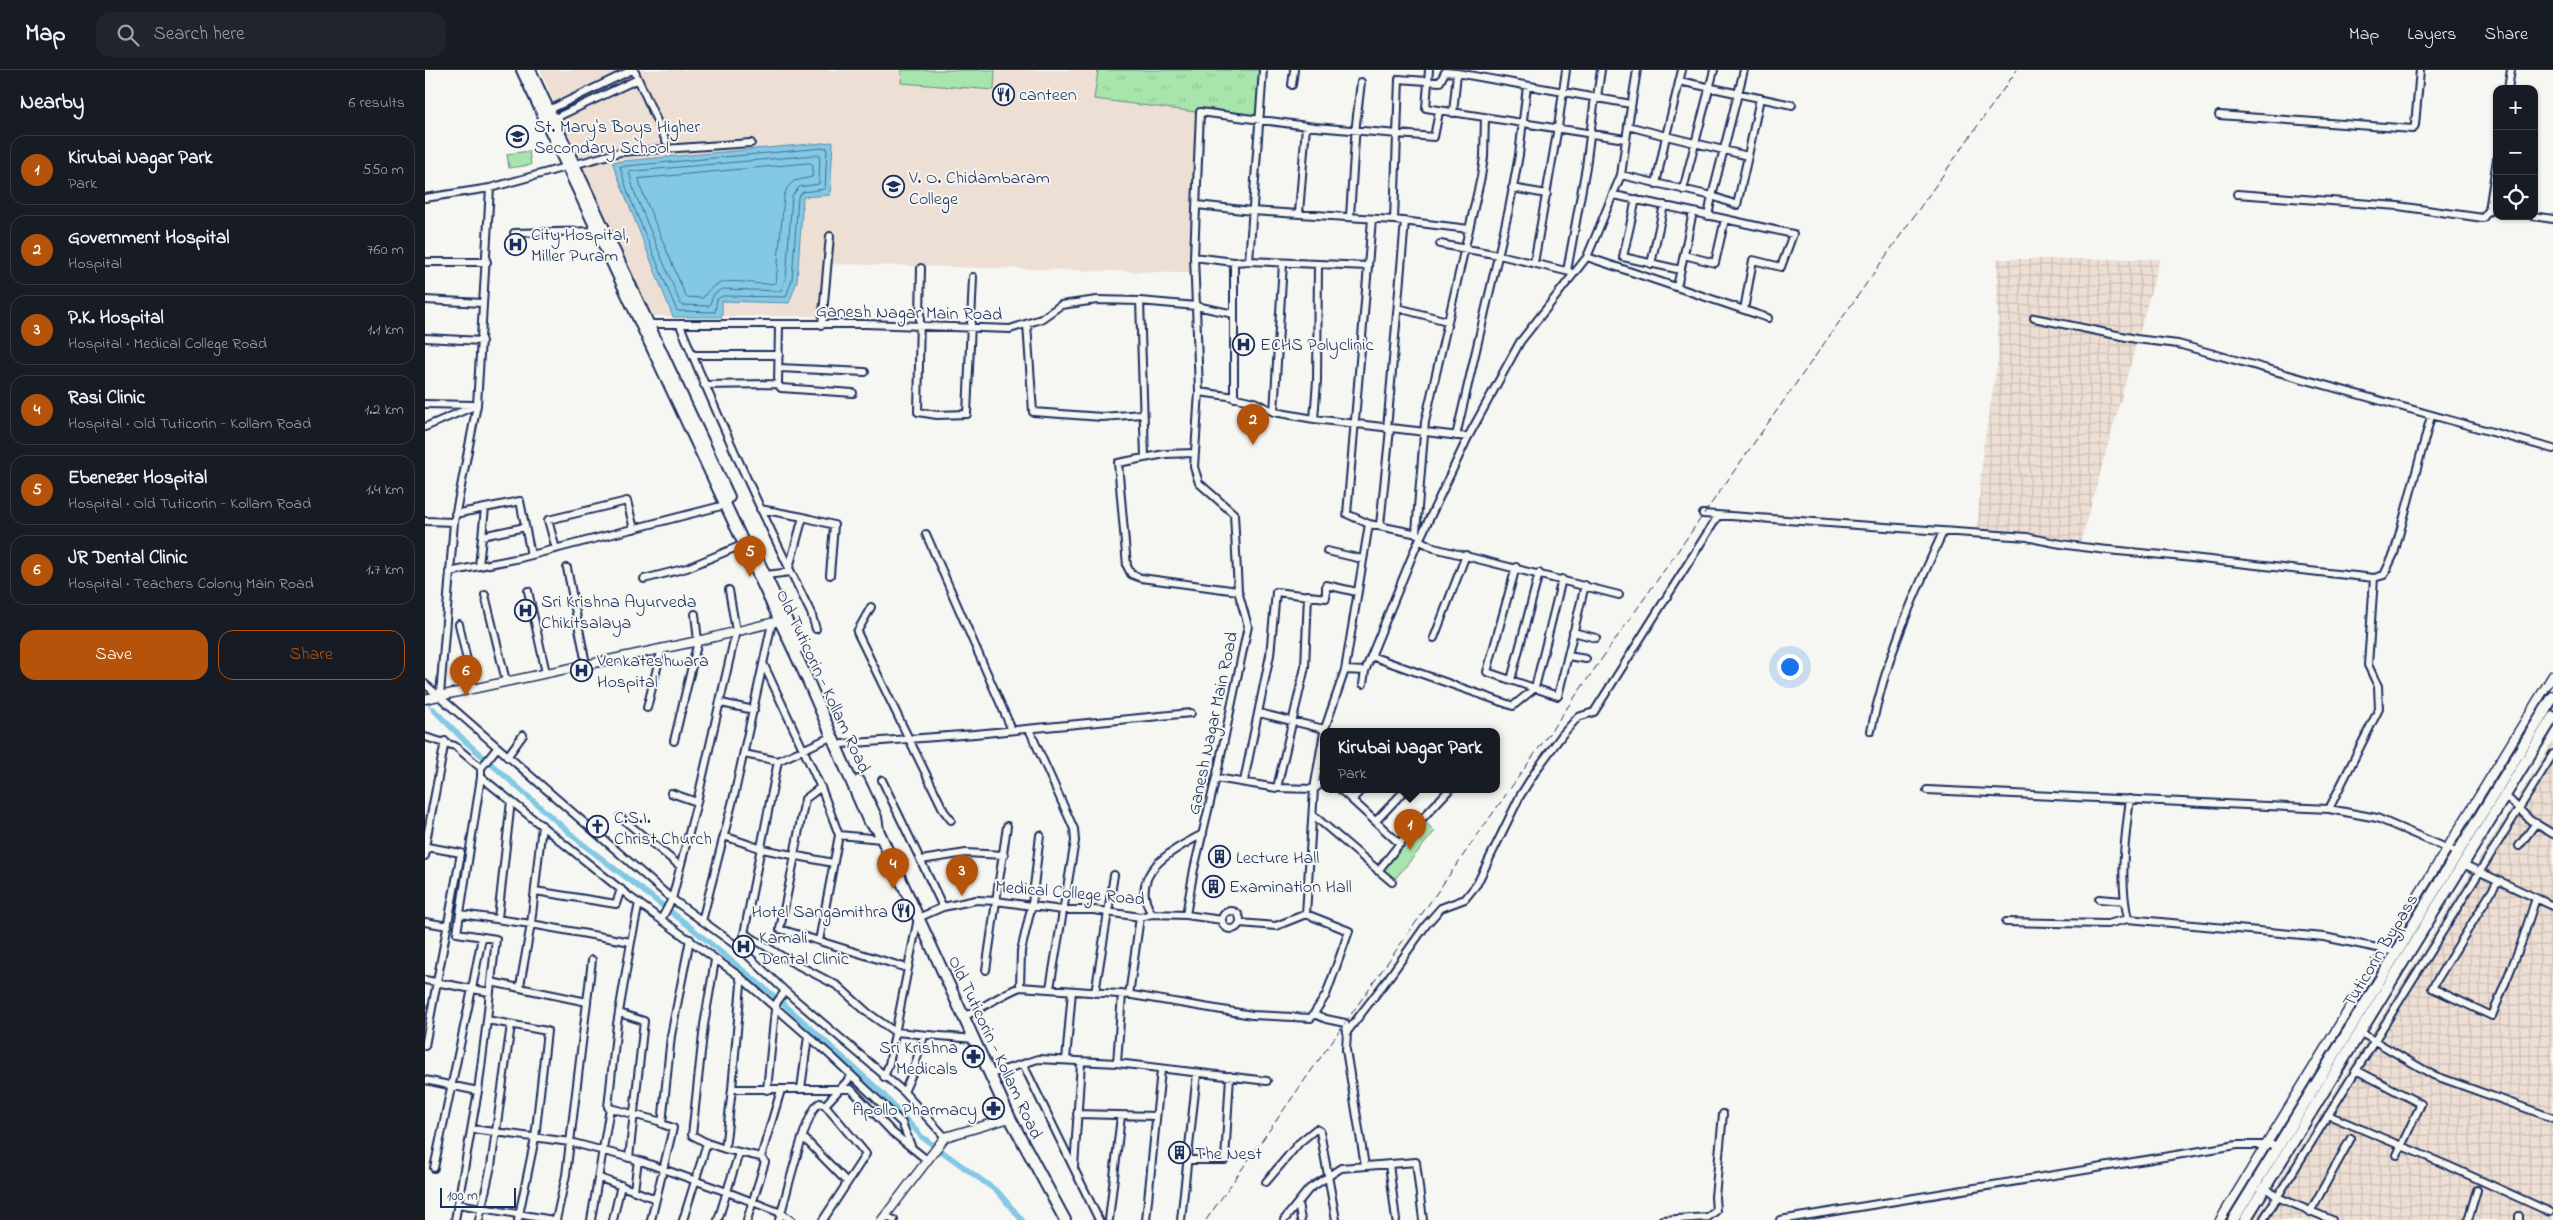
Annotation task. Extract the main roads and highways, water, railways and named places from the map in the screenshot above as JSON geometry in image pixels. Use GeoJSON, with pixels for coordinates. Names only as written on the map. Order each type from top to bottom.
{"type":"FeatureCollection","features":[{"type":"Feature","properties":{"kind":"main road","name":"Old Tuticorin - Kollam Road"},"geometry":{"type":"LineString","coordinates":[[522,70],[571,166],[597,231],[645,324],[725,505],[747,543],[775,622],[833,736],[869,820],[879,835],[1010,1118],[1065,1220]]}},
{"type":"Feature","properties":{"kind":"main road"},"geometry":{"type":"LineString","coordinates":[[530,70],[551,114],[571,166],[747,543],[766,575],[876,817],[879,835]]}},
{"type":"Feature","properties":{"kind":"main road","name":"Tuticorin Bypass"},"geometry":{"type":"LineString","coordinates":[[2233,1220],[2553,697]]}},
{"type":"Feature","properties":{"kind":"main road","name":"Tuticorin Bypass"},"geometry":{"type":"LineString","coordinates":[[2245,1220],[2553,716]]}},
{"type":"Feature","properties":{"kind":"water"},"geometry":{"type":"Polygon","coordinates":[[[833,142],[830,195],[803,197],[797,281],[789,303],[722,301],[722,317],[673,317],[612,162],[833,142]]]}},
{"type":"Feature","properties":{"kind":"waterway"},"geometry":{"type":"LineString","coordinates":[[425,702],[433,709]]}},
{"type":"Feature","properties":{"kind":"waterway"},"geometry":{"type":"LineString","coordinates":[[433,709],[465,741],[580,842],[688,925],[785,1005],[881,1092],[922,1137],[998,1192],[1022,1220]]}},
{"type":"Feature","properties":{"kind":"railway"},"geometry":{"type":"LineString","coordinates":[[1206,1220],[2017,70]]}},
{"type":"Feature","properties":{"kind":"place","name":"canteen"},"geometry":{"type":"Point","coordinates":[1003,94]}},
{"type":"Feature","properties":{"kind":"place","name":"St. Mary's Boys Higher Secondary School"},"geometry":{"type":"Point","coordinates":[518,136]}},
{"type":"Feature","properties":{"kind":"place","name":"V. O. Chidambaram College"},"geometry":{"type":"Point","coordinates":[893,187]}},
{"type":"Feature","properties":{"kind":"place","name":"City Hospital, Miller Puram"},"geometry":{"type":"Point","coordinates":[515,244]}},
{"type":"Feature","properties":{"kind":"place","name":"ECHS Polyclinic"},"geometry":{"type":"Point","coordinates":[1244,344]}},
{"type":"Feature","properties":{"kind":"place","name":"Government Hospital"},"geometry":{"type":"Point","coordinates":[1253,445]}},
{"type":"Feature","properties":{"kind":"place","name":"Ebenezer Hospital"},"geometry":{"type":"Point","coordinates":[750,577]}},
{"type":"Feature","properties":{"kind":"place","name":"Sri Krishna Ayurveda Chikitsalaya"},"geometry":{"type":"Point","coordinates":[525,611]}},
{"type":"Feature","properties":{"kind":"place","name":"Venkateshwara Hospital"},"geometry":{"type":"Point","coordinates":[581,670]}},
{"type":"Feature","properties":{"kind":"place","name":"JR Dental Clinic"},"geometry":{"type":"Point","coordinates":[466,696]}},
{"type":"Feature","properties":{"kind":"place","name":"C.S.I. Christ Church"},"geometry":{"type":"Point","coordinates":[598,827]}},
{"type":"Feature","properties":{"kind":"place","name":"Kirubai Nagar Park"},"geometry":{"type":"Point","coordinates":[1410,850]}},
{"type":"Feature","properties":{"kind":"place","name":"Lecture Hall"},"geometry":{"type":"Point","coordinates":[1220,857]}},
{"type":"Feature","properties":{"kind":"place","name":"Examination Hall"},"geometry":{"type":"Point","coordinates":[1213,886]}},
{"type":"Feature","properties":{"kind":"place","name":"Rasi Clinic"},"geometry":{"type":"Point","coordinates":[893,889]}},
{"type":"Feature","properties":{"kind":"place","name":"P.K. Hospital"},"geometry":{"type":"Point","coordinates":[962,896]}},
{"type":"Feature","properties":{"kind":"place","name":"Hotel Sangamithra"},"geometry":{"type":"Point","coordinates":[904,911]}},
{"type":"Feature","properties":{"kind":"place","name":"Kamali Dental Clinic"},"geometry":{"type":"Point","coordinates":[743,947]}},
{"type":"Feature","properties":{"kind":"place","name":"Sri Krishna Medicals"},"geometry":{"type":"Point","coordinates":[974,1057]}},
{"type":"Feature","properties":{"kind":"place","name":"Apollo Pharmacy"},"geometry":{"type":"Point","coordinates":[993,1109]}},
{"type":"Feature","properties":{"kind":"place","name":"The Nest"},"geometry":{"type":"Point","coordinates":[1179,1153]}}]}
